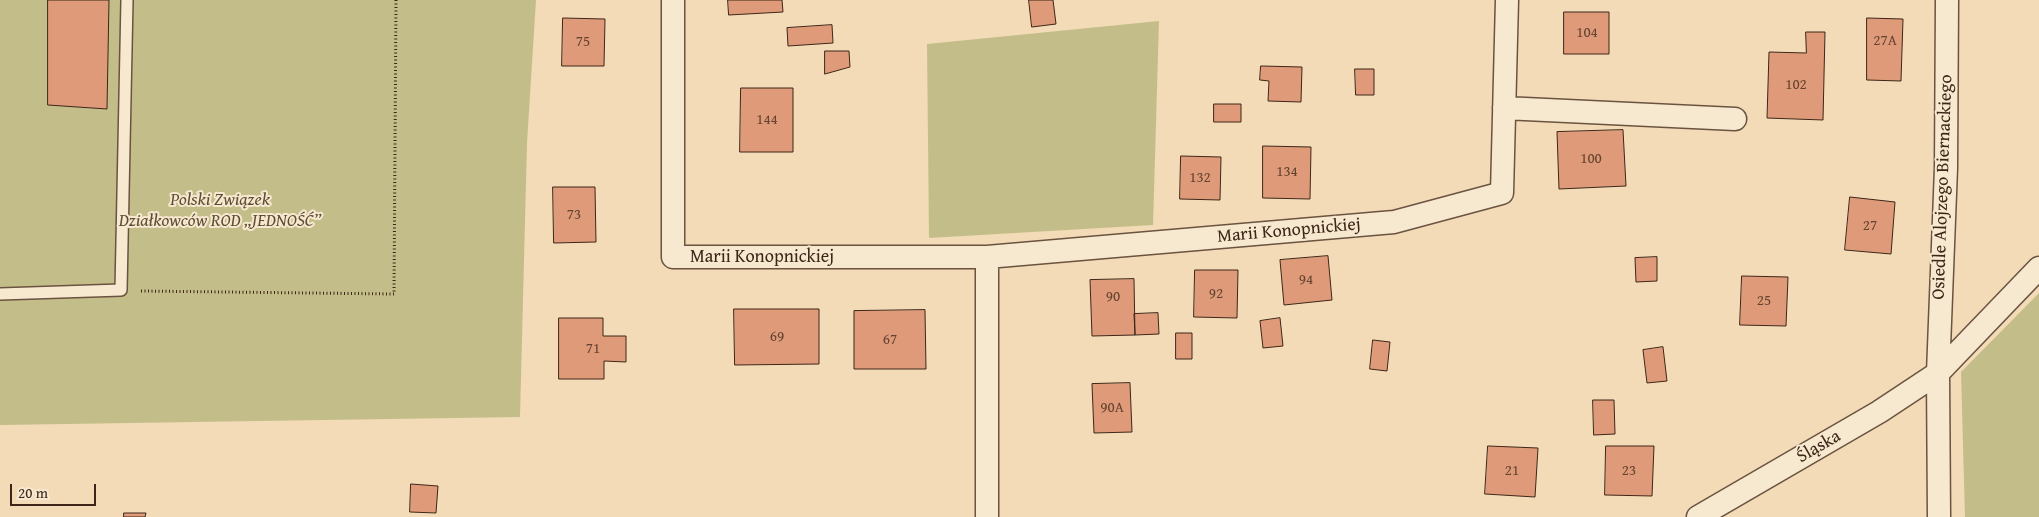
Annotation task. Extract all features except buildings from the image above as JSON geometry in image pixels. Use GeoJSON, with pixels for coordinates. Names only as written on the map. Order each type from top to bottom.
{"type":"FeatureCollection","features":[{"type":"Feature","properties":{"kind":"street","name":"Marii Konopnickiej"},"geometry":{"type":"LineString","coordinates":[[673,0],[674,258],[988,257],[1394,222],[1502,193],[1507,0]]}},
{"type":"Feature","properties":{"kind":"street","name":"Osiedle Alojzego Biernackiego"},"geometry":{"type":"LineString","coordinates":[[1938,373],[1946,168],[1948,0]]}},
{"type":"Feature","properties":{"kind":"street"},"geometry":{"type":"LineString","coordinates":[[1504,108],[1735,119]]}},
{"type":"Feature","properties":{"kind":"street"},"geometry":{"type":"LineString","coordinates":[[987,517],[988,257]]}},
{"type":"Feature","properties":{"kind":"street","name":"Śląska"},"geometry":{"type":"LineString","coordinates":[[1698,517],[1879,412],[1938,373],[2039,268]]}},
{"type":"Feature","properties":{"kind":"street"},"geometry":{"type":"LineString","coordinates":[[1938,373],[1939,517]]}},
{"type":"Feature","properties":{"kind":"lane"},"geometry":{"type":"LineString","coordinates":[[0,294],[121,290],[127,0]]}},
{"type":"Feature","properties":{"kind":"path"},"geometry":{"type":"LineString","coordinates":[[121,290],[394,294],[396,0]]}},
{"type":"Feature","properties":{"kind":"green space","name":"Polski Związek Działkowców ROD „JEDNOŚĆ”"},"geometry":{"type":"Polygon","coordinates":[[[0,0],[536,0],[527,143],[520,417],[0,425],[0,0]]]}},
{"type":"Feature","properties":{"kind":"green space"},"geometry":{"type":"Polygon","coordinates":[[[1159,21],[1153,225],[929,238],[927,44],[1159,21]]]}},
{"type":"Feature","properties":{"kind":"green space"},"geometry":{"type":"Polygon","coordinates":[[[2039,293],[2039,517],[1965,517],[1961,372],[2039,293]]]}}]}
